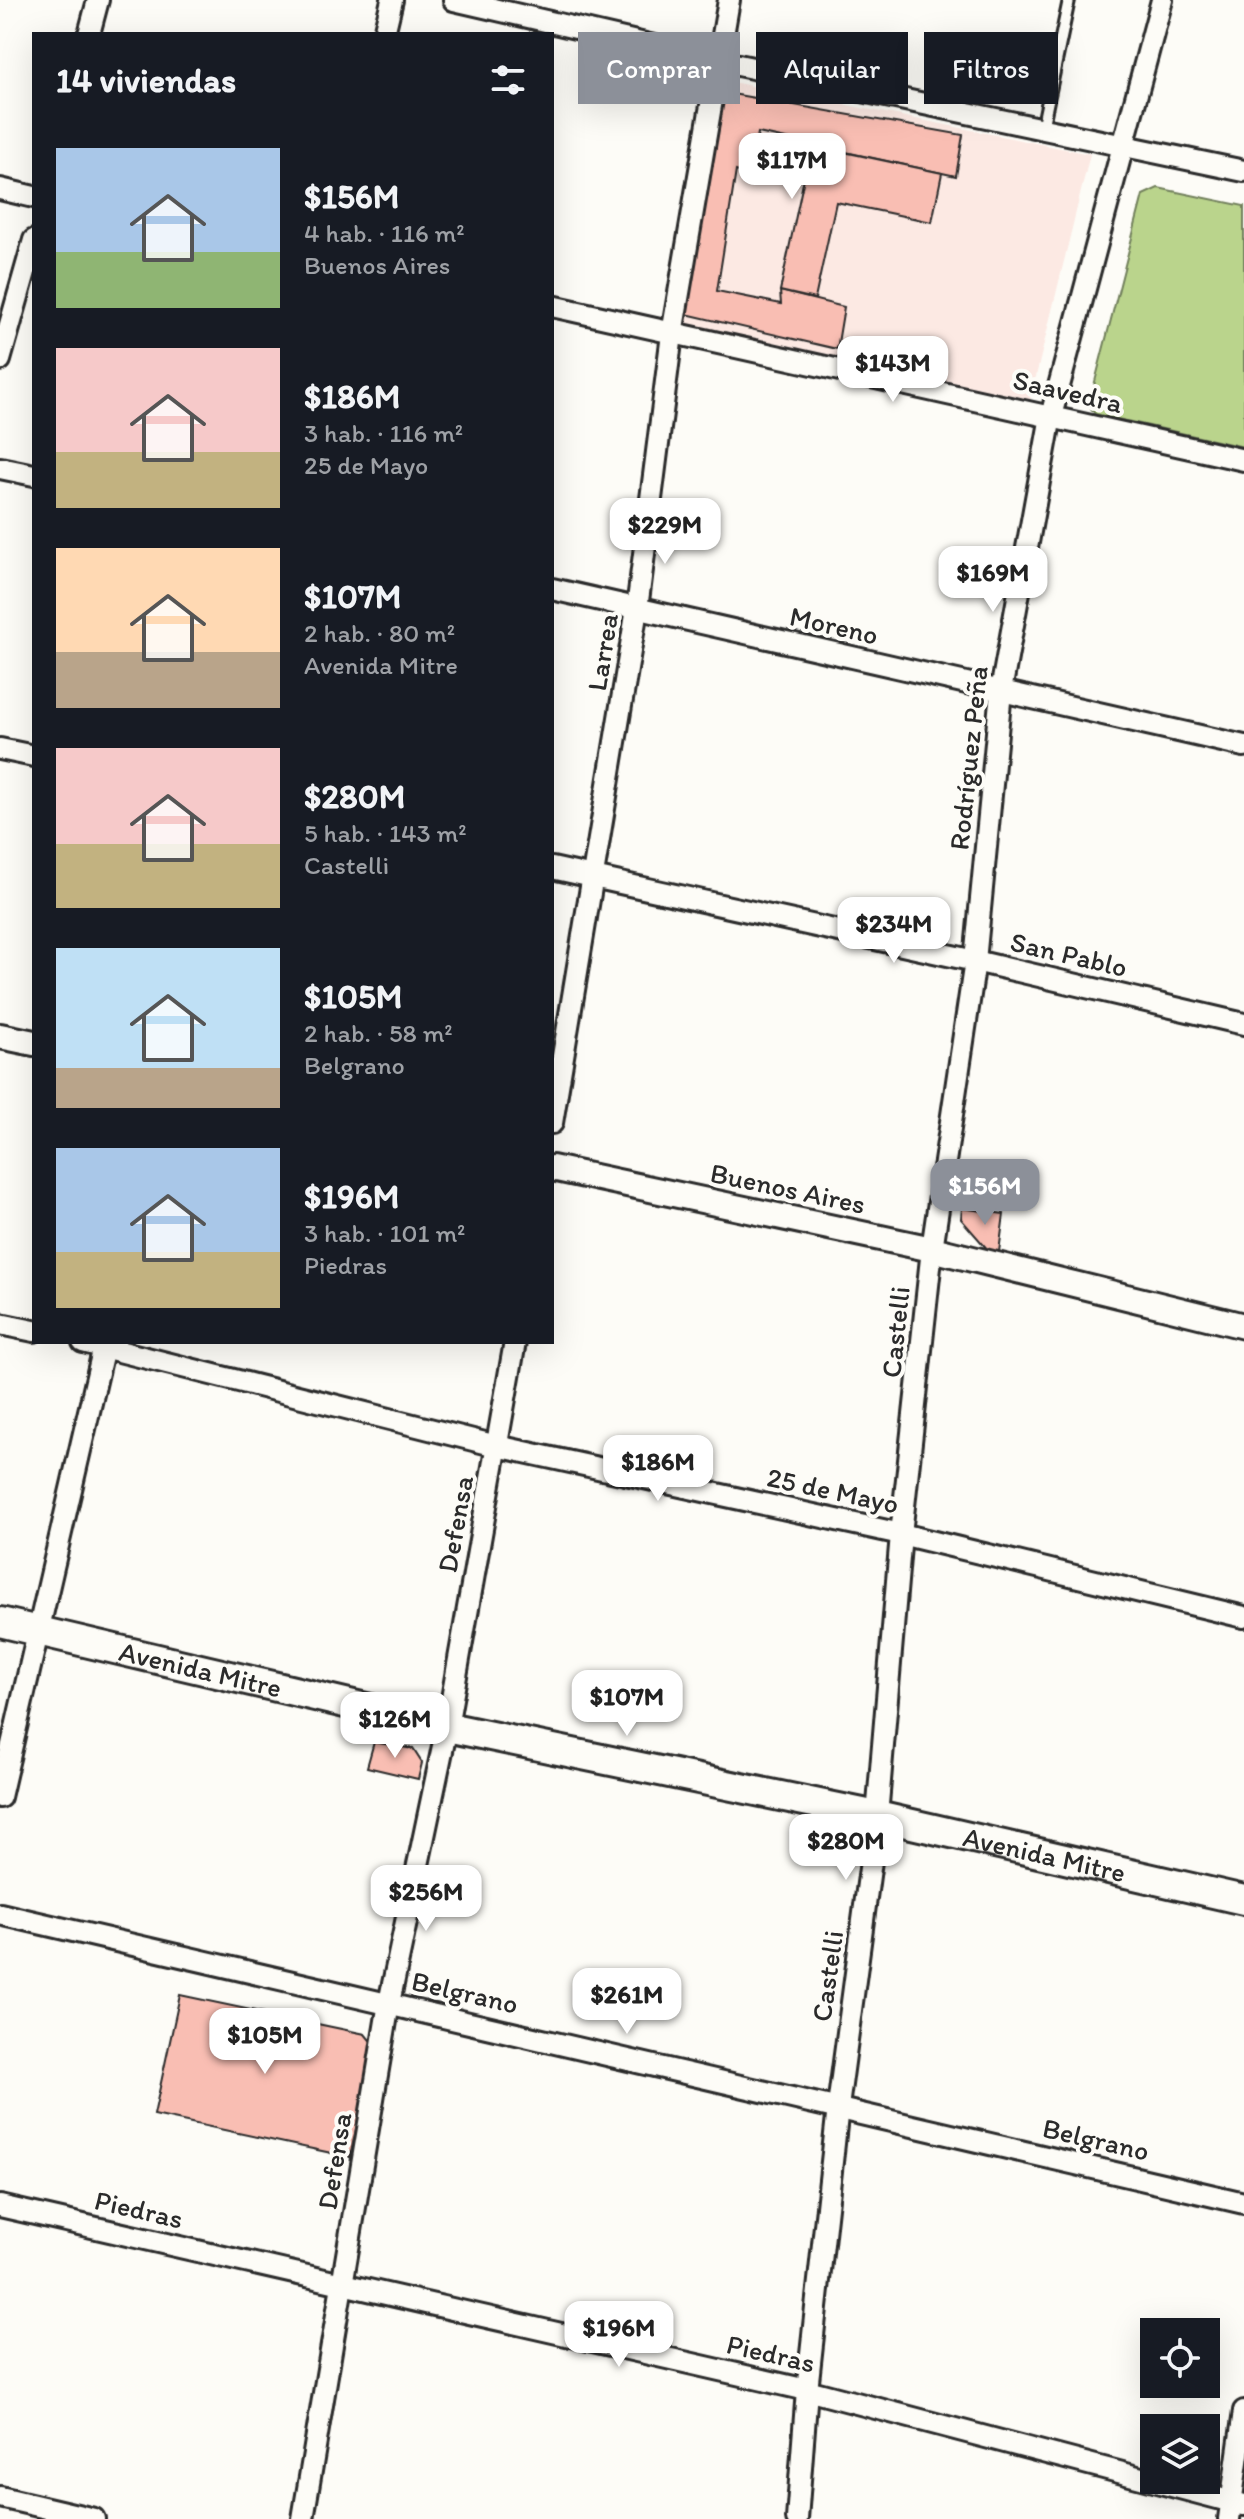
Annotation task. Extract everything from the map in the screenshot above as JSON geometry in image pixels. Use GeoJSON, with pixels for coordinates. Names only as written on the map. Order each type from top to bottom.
{"type":"FeatureCollection","features":[{"type":"Feature","properties":{"kind":"main road","name":"Avenida Mitre"},"geometry":{"type":"LineString","coordinates":[[0,1622],[447,1727],[877,1816],[1244,1900]]}},
{"type":"Feature","properties":{"kind":"street"},"geometry":{"type":"LineString","coordinates":[[90,32],[98,0]]}},
{"type":"Feature","properties":{"kind":"street"},"geometry":{"type":"LineString","coordinates":[[384,32],[392,0]]}},
{"type":"Feature","properties":{"kind":"street"},"geometry":{"type":"LineString","coordinates":[[454,0],[593,32]]}},
{"type":"Feature","properties":{"kind":"street","name":"Larrea"},"geometry":{"type":"LineString","coordinates":[[724,32],[729,0]]}},
{"type":"Feature","properties":{"kind":"street","name":"Rodríguez Peña"},"geometry":{"type":"LineString","coordinates":[[932,1249],[975,961],[1001,691],[1051,416],[1162,0]]}},
{"type":"Feature","properties":{"kind":"street"},"geometry":{"type":"LineString","coordinates":[[740,65],[1244,171]]}},
{"type":"Feature","properties":{"kind":"street","name":"Larrea"},"geometry":{"type":"LineString","coordinates":[[554,1111],[637,609],[672,334],[712,104]]}},
{"type":"Feature","properties":{"kind":"street"},"geometry":{"type":"LineString","coordinates":[[0,189],[32,197]]}},
{"type":"Feature","properties":{"kind":"street"},"geometry":{"type":"LineString","coordinates":[[0,360],[32,247]]}},
{"type":"Feature","properties":{"kind":"street","name":"Saavedra"},"geometry":{"type":"LineString","coordinates":[[554,306],[1244,460]]}},
{"type":"Feature","properties":{"kind":"street"},"geometry":{"type":"LineString","coordinates":[[0,468],[32,475]]}},
{"type":"Feature","properties":{"kind":"street","name":"Moreno"},"geometry":{"type":"LineString","coordinates":[[554,589],[1244,746]]}},
{"type":"Feature","properties":{"kind":"street"},"geometry":{"type":"LineString","coordinates":[[0,749],[32,756]]}},
{"type":"Feature","properties":{"kind":"street","name":"San Pablo"},"geometry":{"type":"LineString","coordinates":[[554,868],[1244,1024]]}},
{"type":"Feature","properties":{"kind":"street"},"geometry":{"type":"LineString","coordinates":[[0,1036],[32,1043]]}},
{"type":"Feature","properties":{"kind":"street","name":"Buenos Aires"},"geometry":{"type":"LineString","coordinates":[[554,1168],[932,1249],[1244,1326]]}},
{"type":"Feature","properties":{"kind":"street","name":"Castelli"},"geometry":{"type":"LineString","coordinates":[[797,2519],[807,2390],[838,2107],[877,1816],[901,1534],[932,1249]]}},
{"type":"Feature","properties":{"kind":"street"},"geometry":{"type":"LineString","coordinates":[[0,1324],[32,1331]]}},
{"type":"Feature","properties":{"kind":"street"},"geometry":{"type":"LineString","coordinates":[[0,1797],[104,1344]]}},
{"type":"Feature","properties":{"kind":"street","name":"25 de Mayo"},"geometry":{"type":"LineString","coordinates":[[104,1344],[497,1446],[901,1534],[1244,1617]]}},
{"type":"Feature","properties":{"kind":"street","name":"Defensa"},"geometry":{"type":"LineString","coordinates":[[303,2519],[389,2003],[447,1727],[515,1344]]}},
{"type":"Feature","properties":{"kind":"street","name":"Belgrano"},"geometry":{"type":"LineString","coordinates":[[0,1914],[1244,2203]]}},
{"type":"Feature","properties":{"kind":"street","name":"Piedras"},"geometry":{"type":"LineString","coordinates":[[0,2206],[807,2390],[1235,2509]]}},
{"type":"Feature","properties":{"kind":"street"},"geometry":{"type":"LineString","coordinates":[[1235,2509],[1244,2411]]}},
{"type":"Feature","properties":{"kind":"street"},"geometry":{"type":"LineString","coordinates":[[0,2497],[94,2519]]}},
{"type":"Feature","properties":{"kind":"lane"},"geometry":{"type":"LineString","coordinates":[[1042,129],[1069,0]]}},
{"type":"Feature","properties":{"kind":"shaded area"},"geometry":{"type":"Polygon","coordinates":[[[740,84],[756,87],[756,104],[841,104],[1090,154],[1030,401],[678,322],[713,104],[740,104],[740,84]]]}},
{"type":"Feature","properties":{"kind":"green space"},"geometry":{"type":"Polygon","coordinates":[[[1158,188],[1244,206],[1244,447],[1095,414],[1089,405],[1143,195],[1158,188]]]}},
{"type":"Feature","properties":{"kind":"building"},"geometry":{"type":"Polygon","coordinates":[[[740,95],[756,98],[756,104],[789,104],[963,135],[956,176],[758,133],[749,175],[736,171],[717,291],[781,304],[780,291],[844,307],[837,349],[686,314],[719,104],[740,104],[740,95]]]}},
{"type":"Feature","properties":{"kind":"building"},"geometry":{"type":"Polygon","coordinates":[[[811,145],[942,173],[932,222],[836,202],[815,299],[780,291],[811,145]]]}},
{"type":"Feature","properties":{"kind":"building"},"geometry":{"type":"Polygon","coordinates":[[[962,1208],[1004,1214],[999,1252],[989,1251],[961,1219],[962,1208]]]}},
{"type":"Feature","properties":{"kind":"building"},"geometry":{"type":"Polygon","coordinates":[[[374,1742],[413,1749],[422,1763],[418,1779],[367,1767],[374,1742]]]}},
{"type":"Feature","properties":{"kind":"building"},"geometry":{"type":"Polygon","coordinates":[[[180,1995],[365,2034],[374,2045],[350,2157],[154,2115],[180,1995]]]}}]}
